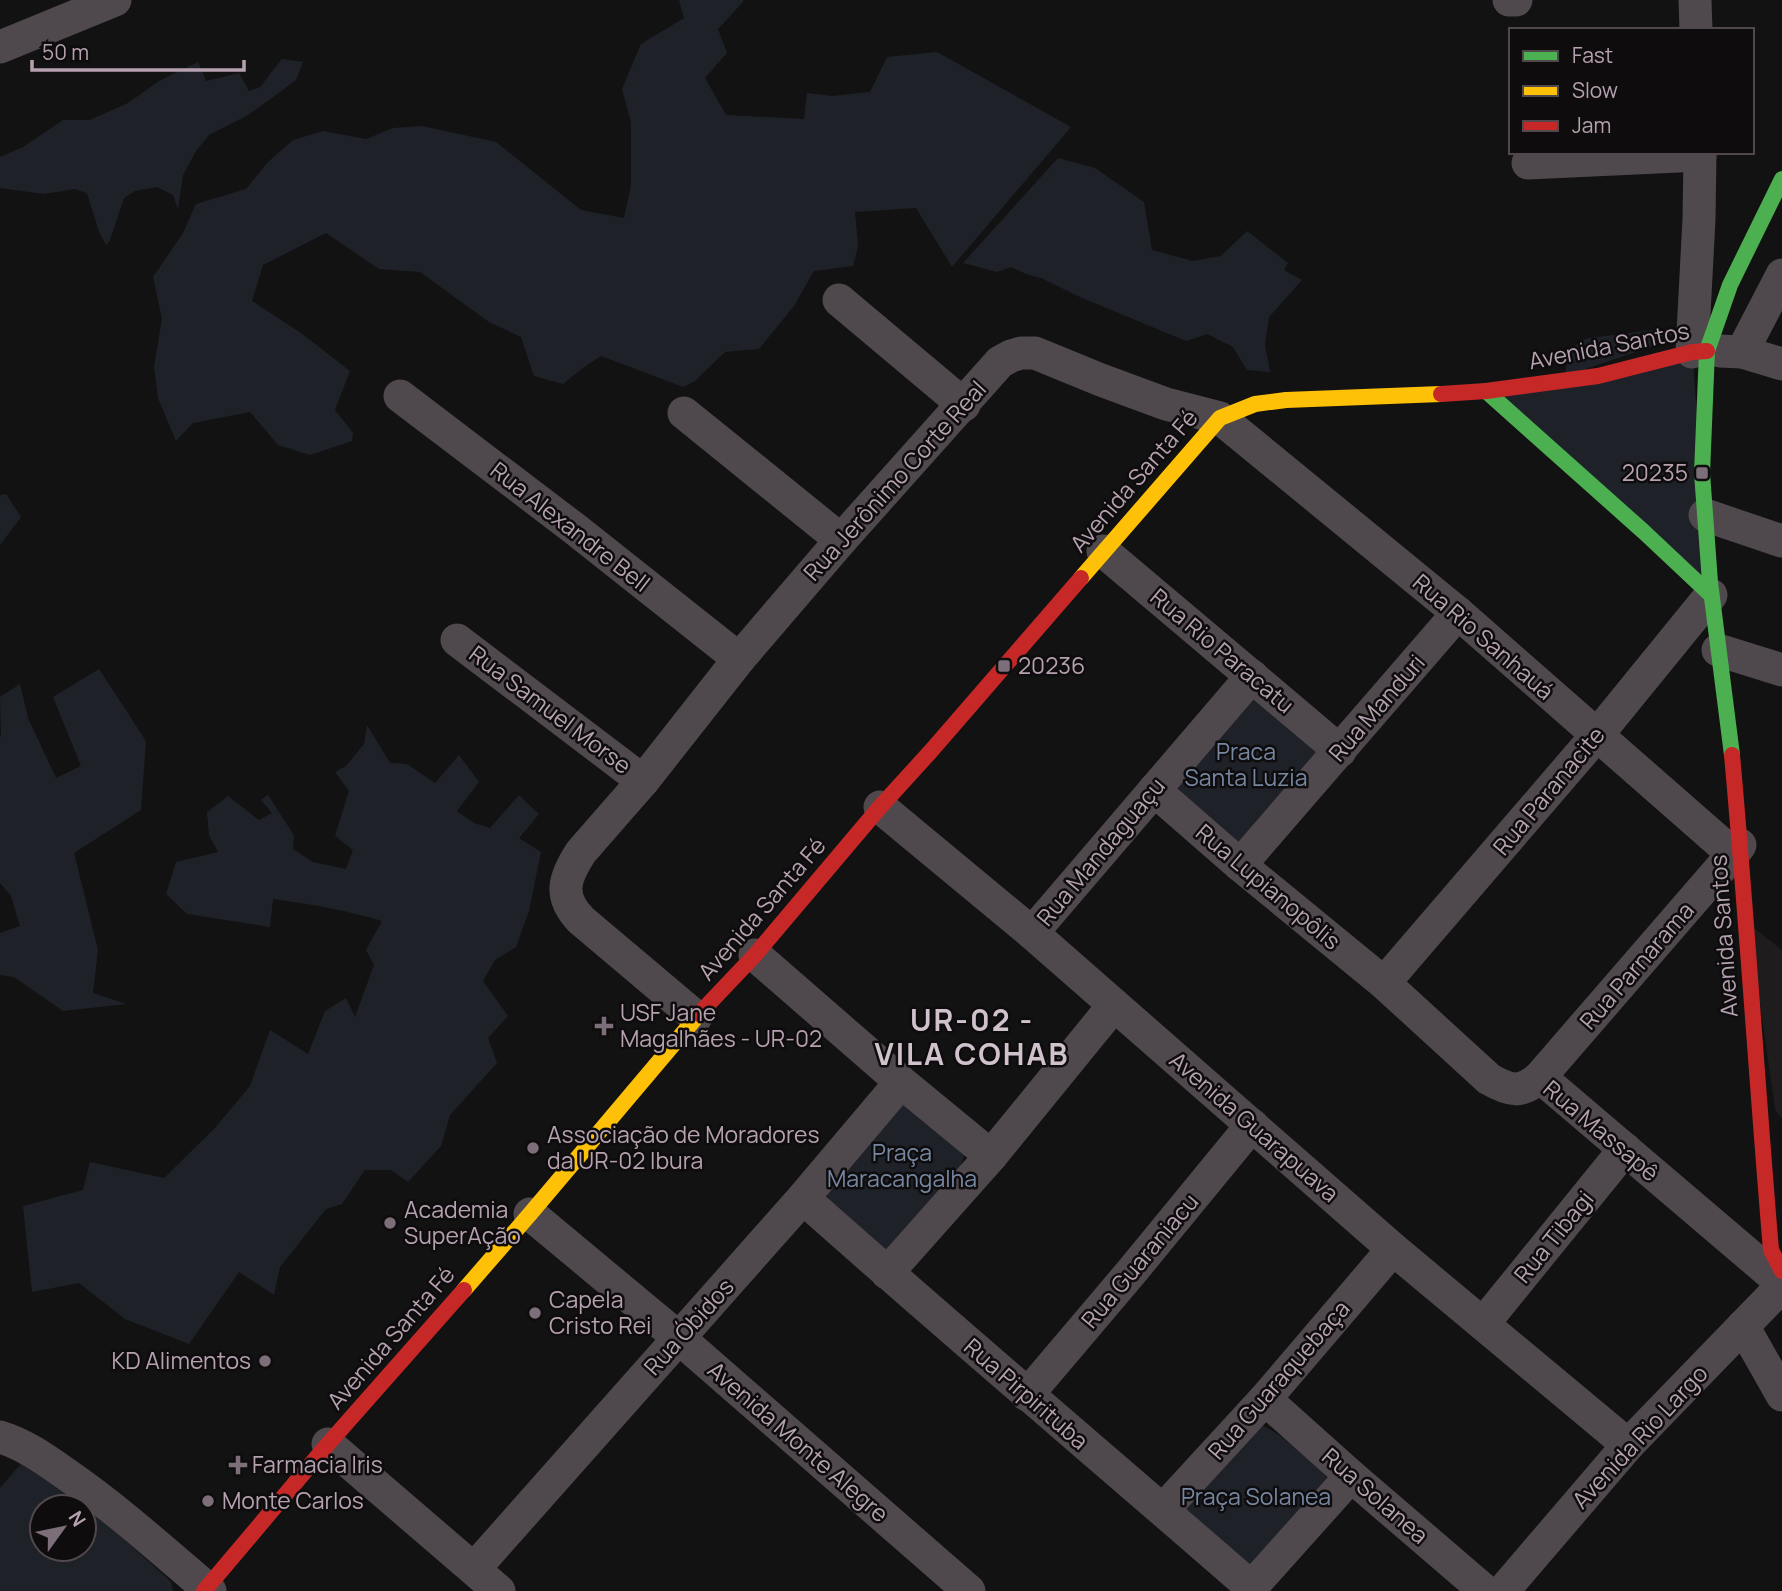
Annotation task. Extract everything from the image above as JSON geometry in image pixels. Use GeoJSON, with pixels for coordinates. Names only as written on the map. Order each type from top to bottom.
{"type":"FeatureCollection","features":[{"type":"Feature","properties":{"kind":"main road"},"geometry":{"type":"LineString","coordinates":[[1699,351],[1782,179]]}},
{"type":"Feature","properties":{"kind":"main road","name":"Avenida Santos"},"geometry":{"type":"LineString","coordinates":[[1220,418],[1255,404],[1286,400],[1486,391],[1598,376],[1699,351],[1703,425],[1702,472],[1711,595],[1771,1250],[1782,1271]]}},
{"type":"Feature","properties":{"kind":"main road"},"geometry":{"type":"LineString","coordinates":[[1486,391],[1711,595]]}},
{"type":"Feature","properties":{"kind":"main road","name":"Avenida Santa Fé"},"geometry":{"type":"LineString","coordinates":[[207,1590],[328,1444],[530,1214],[696,1017],[755,955],[880,807],[1220,418]]}},
{"type":"Feature","properties":{"kind":"main road"},"geometry":{"type":"LineString","coordinates":[[1758,1101],[1780,1112]]}},
{"type":"Feature","properties":{"kind":"street"},"geometry":{"type":"LineString","coordinates":[[0,47],[115,0]]}},
{"type":"Feature","properties":{"kind":"street"},"geometry":{"type":"LineString","coordinates":[[1509,0],[1516,0]]}},
{"type":"Feature","properties":{"kind":"street"},"geometry":{"type":"LineString","coordinates":[[1695,0],[1696,28]]}},
{"type":"Feature","properties":{"kind":"street"},"geometry":{"type":"LineString","coordinates":[[1528,163],[1700,154],[1699,351],[1742,352],[1782,364]]}},
{"type":"Feature","properties":{"kind":"street"},"geometry":{"type":"LineString","coordinates":[[1742,352],[1782,275]]}},
{"type":"Feature","properties":{"kind":"street"},"geometry":{"type":"LineString","coordinates":[[839,300],[964,405]]}},
{"type":"Feature","properties":{"kind":"street","name":"Rua Jerônimo Corte Real"},"geometry":{"type":"LineString","coordinates":[[696,1017],[572,911],[565,893],[569,875],[581,852],[643,781],[739,659],[841,540],[1000,362],[1010,356],[1035,353],[1167,404],[1220,418]]}},
{"type":"Feature","properties":{"kind":"street","name":"Rua Alexandre Bell"},"geometry":{"type":"LineString","coordinates":[[400,396],[575,529],[739,659]]}},
{"type":"Feature","properties":{"kind":"street"},"geometry":{"type":"LineString","coordinates":[[684,413],[841,540]]}},
{"type":"Feature","properties":{"kind":"street","name":"Rua Rio Sanhauá"},"geometry":{"type":"LineString","coordinates":[[1220,418],[1458,613],[1597,735],[1736,850]]}},
{"type":"Feature","properties":{"kind":"street"},"geometry":{"type":"LineString","coordinates":[[1705,515],[1782,541]]}},
{"type":"Feature","properties":{"kind":"street","name":"Rua Rio Paracatu"},"geometry":{"type":"LineString","coordinates":[[1103,551],[1340,751]]}},
{"type":"Feature","properties":{"kind":"street","name":"Rua Paranacite"},"geometry":{"type":"LineString","coordinates":[[1384,984],[1597,735],[1711,595]]}},
{"type":"Feature","properties":{"kind":"street","name":"Rua Manduri"},"geometry":{"type":"LineString","coordinates":[[1240,865],[1458,613]]}},
{"type":"Feature","properties":{"kind":"street","name":"Rua Samuel Morse"},"geometry":{"type":"LineString","coordinates":[[457,640],[643,781]]}},
{"type":"Feature","properties":{"kind":"street"},"geometry":{"type":"LineString","coordinates":[[1718,650],[1782,670]]}},
{"type":"Feature","properties":{"kind":"street","name":"Rua Mandaguaçu"},"geometry":{"type":"LineString","coordinates":[[1032,933],[1252,676]]}},
{"type":"Feature","properties":{"kind":"street","name":"Rua Lupianopôlis"},"geometry":{"type":"LineString","coordinates":[[1154,790],[1384,984]]}},
{"type":"Feature","properties":{"kind":"street","name":"Avenida Guarapuava"},"geometry":{"type":"LineString","coordinates":[[880,807],[1032,933],[1393,1249],[1628,1445]]}},
{"type":"Feature","properties":{"kind":"street","name":"Rua Parnarama"},"geometry":{"type":"LineString","coordinates":[[1540,1077],[1736,850]]}},
{"type":"Feature","properties":{"kind":"street"},"geometry":{"type":"LineString","coordinates":[[755,955],[991,1156]]}},
{"type":"Feature","properties":{"kind":"street","name":"Rua Massapê"},"geometry":{"type":"LineString","coordinates":[[1384,984],[1489,1079],[1518,1090],[1529,1087],[1540,1077],[1782,1284]]}},
{"type":"Feature","properties":{"kind":"street"},"geometry":{"type":"LineString","coordinates":[[887,1273],[991,1156],[1114,1005]]}},
{"type":"Feature","properties":{"kind":"street","name":"Rua Óbidos"},"geometry":{"type":"LineString","coordinates":[[474,1569],[803,1198],[901,1082]]}},
{"type":"Feature","properties":{"kind":"street","name":"Rua Guaraniacu"},"geometry":{"type":"LineString","coordinates":[[1027,1395],[1252,1125]]}},
{"type":"Feature","properties":{"kind":"street","name":"Rua Tibagi"},"geometry":{"type":"LineString","coordinates":[[1483,1324],[1625,1149]]}},
{"type":"Feature","properties":{"kind":"street","name":"Rua Pirpirituba"},"geometry":{"type":"LineString","coordinates":[[803,1198],[1027,1395],[1163,1510],[1250,1589]]}},
{"type":"Feature","properties":{"kind":"street","name":"Avenida Monte Alegre"},"geometry":{"type":"LineString","coordinates":[[530,1214],[679,1338],[969,1591]]}},
{"type":"Feature","properties":{"kind":"street","name":"Rua Guaraquebaça"},"geometry":{"type":"LineString","coordinates":[[1163,1510],[1265,1399],[1393,1249]]}},
{"type":"Feature","properties":{"kind":"street","name":"Avenida Rio Largo"},"geometry":{"type":"LineString","coordinates":[[1503,1591],[1628,1445],[1782,1284]]}},
{"type":"Feature","properties":{"kind":"street"},"geometry":{"type":"LineString","coordinates":[[1743,1326],[1782,1395]]}},
{"type":"Feature","properties":{"kind":"street","name":"Rua Solanea"},"geometry":{"type":"LineString","coordinates":[[1265,1399],[1485,1591]]}},
{"type":"Feature","properties":{"kind":"street"},"geometry":{"type":"LineString","coordinates":[[0,1437],[46,1460],[75,1480],[207,1590]]}},
{"type":"Feature","properties":{"kind":"street"},"geometry":{"type":"LineString","coordinates":[[328,1444],[499,1591]]}},
{"type":"Feature","properties":{"kind":"street"},"geometry":{"type":"LineString","coordinates":[[1250,1589],[1351,1476]]}},
{"type":"Feature","properties":{"kind":"shaded area"},"geometry":{"type":"Polygon","coordinates":[[[1749,924],[1782,950],[1782,1118],[1775,1110],[1749,924]]]}},
{"type":"Feature","properties":{"kind":"green space"},"geometry":{"type":"Polygon","coordinates":[[[679,0],[743,0],[718,29],[727,53],[705,78],[726,115],[804,119],[807,93],[832,96],[870,92],[887,57],[937,52],[1071,127],[952,267],[916,208],[855,212],[858,246],[853,266],[814,271],[794,306],[759,349],[725,352],[695,381],[683,387],[601,356],[563,384],[534,376],[521,337],[489,322],[420,272],[379,269],[326,233],[263,265],[252,301],[301,333],[350,371],[335,410],[353,433],[352,441],[310,455],[278,445],[250,412],[193,423],[176,441],[158,398],[154,366],[162,319],[153,277],[183,233],[196,204],[246,189],[268,162],[293,140],[323,131],[366,139],[393,128],[422,126],[496,142],[581,210],[624,218],[631,185],[631,122],[622,89],[641,44],[684,18],[679,0]]]}},
{"type":"Feature","properties":{"kind":"green space"},"geometry":{"type":"Polygon","coordinates":[[[282,59],[303,62],[296,80],[248,115],[209,135],[196,151],[183,175],[178,209],[173,195],[157,187],[135,191],[124,198],[106,245],[99,232],[87,193],[75,189],[44,194],[0,188],[0,157],[23,147],[63,120],[90,120],[128,103],[159,81],[198,62],[206,81],[239,73],[249,91],[260,87],[282,59]]]}},
{"type":"Feature","properties":{"kind":"green space"},"geometry":{"type":"Polygon","coordinates":[[[1058,158],[1095,168],[1144,202],[1152,250],[1193,261],[1221,256],[1247,231],[1288,263],[1284,270],[1302,280],[1269,317],[1265,345],[1270,372],[1247,370],[1233,347],[1207,334],[1186,341],[1011,267],[997,272],[963,263],[1058,158]]]}},
{"type":"Feature","properties":{"kind":"green space"},"geometry":{"type":"Polygon","coordinates":[[[1661,329],[1674,333],[1656,345],[1565,376],[1570,352],[1582,341],[1661,329]]]}},
{"type":"Feature","properties":{"kind":"green space"},"geometry":{"type":"Polygon","coordinates":[[[1692,352],[1712,603],[1502,395],[1692,352]]]}},
{"type":"Feature","properties":{"kind":"green space"},"geometry":{"type":"Polygon","coordinates":[[[6,494],[21,517],[0,545],[0,495],[6,494]]]}},
{"type":"Feature","properties":{"kind":"green space"},"geometry":{"type":"Polygon","coordinates":[[[99,669],[146,741],[141,810],[74,853],[98,950],[93,993],[126,1004],[63,1011],[14,977],[0,975],[0,933],[20,926],[11,896],[0,883],[0,697],[20,684],[28,718],[56,778],[81,766],[53,697],[99,669]]]}},
{"type":"Feature","properties":{"kind":"green space","name":"Praca Santa Luzia"},"geometry":{"type":"Polygon","coordinates":[[[1256,696],[1316,752],[1233,846],[1226,842],[1172,782],[1256,696]]]}},
{"type":"Feature","properties":{"kind":"green space"},"geometry":{"type":"Polygon","coordinates":[[[367,725],[390,763],[407,764],[435,783],[459,755],[479,782],[457,811],[474,823],[490,828],[519,795],[539,814],[519,838],[541,852],[529,911],[516,947],[495,960],[483,981],[508,1016],[488,1038],[497,1063],[450,1115],[441,1146],[408,1182],[391,1170],[365,1170],[342,1204],[326,1209],[280,1267],[274,1295],[239,1272],[189,1344],[125,1319],[79,1283],[32,1292],[23,1206],[83,1190],[90,1162],[164,1178],[214,1129],[250,1086],[270,1030],[308,1054],[325,1011],[346,998],[355,1017],[374,965],[366,950],[382,921],[273,899],[270,927],[187,914],[166,894],[176,862],[218,852],[209,835],[207,812],[228,796],[259,820],[272,813],[261,800],[268,795],[294,835],[293,849],[313,862],[346,869],[353,850],[335,836],[349,791],[335,772],[346,766],[364,744],[367,725]]]}},
{"type":"Feature","properties":{"kind":"green space","name":"Praça Maracangalha"},"geometry":{"type":"Polygon","coordinates":[[[908,1104],[958,1144],[964,1155],[961,1166],[886,1250],[829,1206],[827,1192],[898,1106],[908,1104]]]}},
{"type":"Feature","properties":{"kind":"green space","name":"Praça Solanea"},"geometry":{"type":"Polygon","coordinates":[[[1261,1425],[1298,1450],[1329,1481],[1255,1571],[1188,1518],[1186,1508],[1261,1425]]]}},
{"type":"Feature","properties":{"kind":"green space"},"geometry":{"type":"Polygon","coordinates":[[[25,1459],[70,1493],[28,1493],[28,1563],[98,1563],[98,1516],[166,1577],[171,1582],[173,1591],[0,1591],[0,1488],[25,1459]]]}},
{"type":"Feature","properties":{"kind":"traffic: fast"},"geometry":{"type":"LineString","coordinates":[[1732,755],[1710,582],[1702,473],[1707,351],[1730,285],[1782,179]]}},
{"type":"Feature","properties":{"kind":"traffic: fast"},"geometry":{"type":"LineString","coordinates":[[1486,391],[1711,595]]}},
{"type":"Feature","properties":{"kind":"traffic: slow"},"geometry":{"type":"LineString","coordinates":[[1081,578],[1220,418],[1255,404],[1286,400],[1441,394]]}},
{"type":"Feature","properties":{"kind":"traffic: slow"},"geometry":{"type":"LineString","coordinates":[[464,1290],[699,1014]]}},
{"type":"Feature","properties":{"kind":"traffic: jam"},"geometry":{"type":"LineString","coordinates":[[1441,394],[1486,391],[1598,376],[1692,352],[1707,351]]}},
{"type":"Feature","properties":{"kind":"traffic: jam"},"geometry":{"type":"LineString","coordinates":[[699,1014],[755,955],[880,807],[1081,578]]}},
{"type":"Feature","properties":{"kind":"traffic: jam"},"geometry":{"type":"LineString","coordinates":[[1732,755],[1771,1250],[1782,1271]]}},
{"type":"Feature","properties":{"kind":"traffic: jam"},"geometry":{"type":"LineString","coordinates":[[204,1591],[328,1444],[464,1290]]}},
{"type":"Feature","properties":{"kind":"place","name":"20235"},"geometry":{"type":"Point","coordinates":[1702,473]}},
{"type":"Feature","properties":{"kind":"place","name":"20236"},"geometry":{"type":"Point","coordinates":[1004,666]}},
{"type":"Feature","properties":{"kind":"place","name":"USF Jane Magalhães - UR-02"},"geometry":{"type":"Point","coordinates":[604,1026]}},
{"type":"Feature","properties":{"kind":"place","name":"Associação de Moradores da UR-02 Ibura"},"geometry":{"type":"Point","coordinates":[533,1148]}},
{"type":"Feature","properties":{"kind":"place","name":"Academia SuperAção"},"geometry":{"type":"Point","coordinates":[390,1223]}},
{"type":"Feature","properties":{"kind":"place","name":"Capela Cristo Rei"},"geometry":{"type":"Point","coordinates":[535,1313]}},
{"type":"Feature","properties":{"kind":"place","name":"KD Alimentos"},"geometry":{"type":"Point","coordinates":[265,1361]}},
{"type":"Feature","properties":{"kind":"place","name":"Farmacia Iris"},"geometry":{"type":"Point","coordinates":[238,1465]}},
{"type":"Feature","properties":{"kind":"place","name":"Monte Carlos"},"geometry":{"type":"Point","coordinates":[208,1501]}},
{"type":"Feature","properties":{"kind":"district","name":"UR-02 - VILA COHAB"},"geometry":{"type":"Point","coordinates":[972,1038]}}]}
